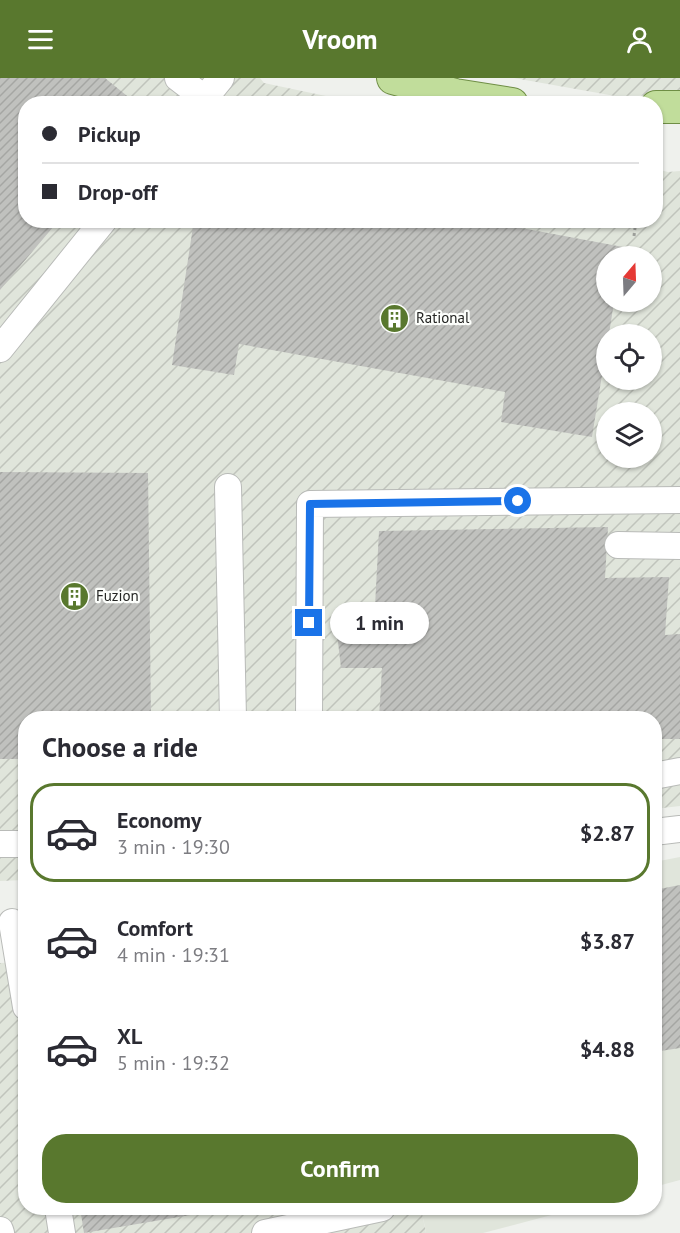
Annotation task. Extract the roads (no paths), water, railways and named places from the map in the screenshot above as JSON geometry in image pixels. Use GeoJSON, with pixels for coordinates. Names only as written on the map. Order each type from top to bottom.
{"type":"FeatureCollection","features":[{"type":"Feature","properties":{"kind":"main road"},"geometry":{"type":"LineString","coordinates":[[393,78],[461,96]]}},
{"type":"Feature","properties":{"kind":"main road"},"geometry":{"type":"LineString","coordinates":[[663,107],[680,107]]}},
{"type":"Feature","properties":{"kind":"street"},"geometry":{"type":"LineString","coordinates":[[178,78],[197,96]]}},
{"type":"Feature","properties":{"kind":"street"},"geometry":{"type":"LineString","coordinates":[[206,96],[221,78]]}},
{"type":"Feature","properties":{"kind":"street"},"geometry":{"type":"LineString","coordinates":[[0,349],[98,228]]}},
{"type":"Feature","properties":{"kind":"street"},"geometry":{"type":"LineString","coordinates":[[228,487],[233,711]]}},
{"type":"Feature","properties":{"kind":"street"},"geometry":{"type":"LineString","coordinates":[[309,711],[310,504],[680,500]]}},
{"type":"Feature","properties":{"kind":"street"},"geometry":{"type":"LineString","coordinates":[[618,545],[680,546]]}},
{"type":"Feature","properties":{"kind":"street"},"geometry":{"type":"LineString","coordinates":[[662,774],[680,771]]}},
{"type":"Feature","properties":{"kind":"street"},"geometry":{"type":"LineString","coordinates":[[662,831],[680,829]]}},
{"type":"Feature","properties":{"kind":"street"},"geometry":{"type":"LineString","coordinates":[[0,844],[18,844]]}},
{"type":"Feature","properties":{"kind":"street"},"geometry":{"type":"LineString","coordinates":[[12,922],[18,958]]}},
{"type":"Feature","properties":{"kind":"street"},"geometry":{"type":"LineString","coordinates":[[59,1215],[62,1233]]}},
{"type":"Feature","properties":{"kind":"street"},"geometry":{"type":"LineString","coordinates":[[265,1233],[349,1215]]}},
{"type":"Feature","properties":{"kind":"place","name":"Rational"},"geometry":{"type":"Point","coordinates":[395,318]}},
{"type":"Feature","properties":{"kind":"place","name":"Fuzion"},"geometry":{"type":"Point","coordinates":[75,596]}}]}
